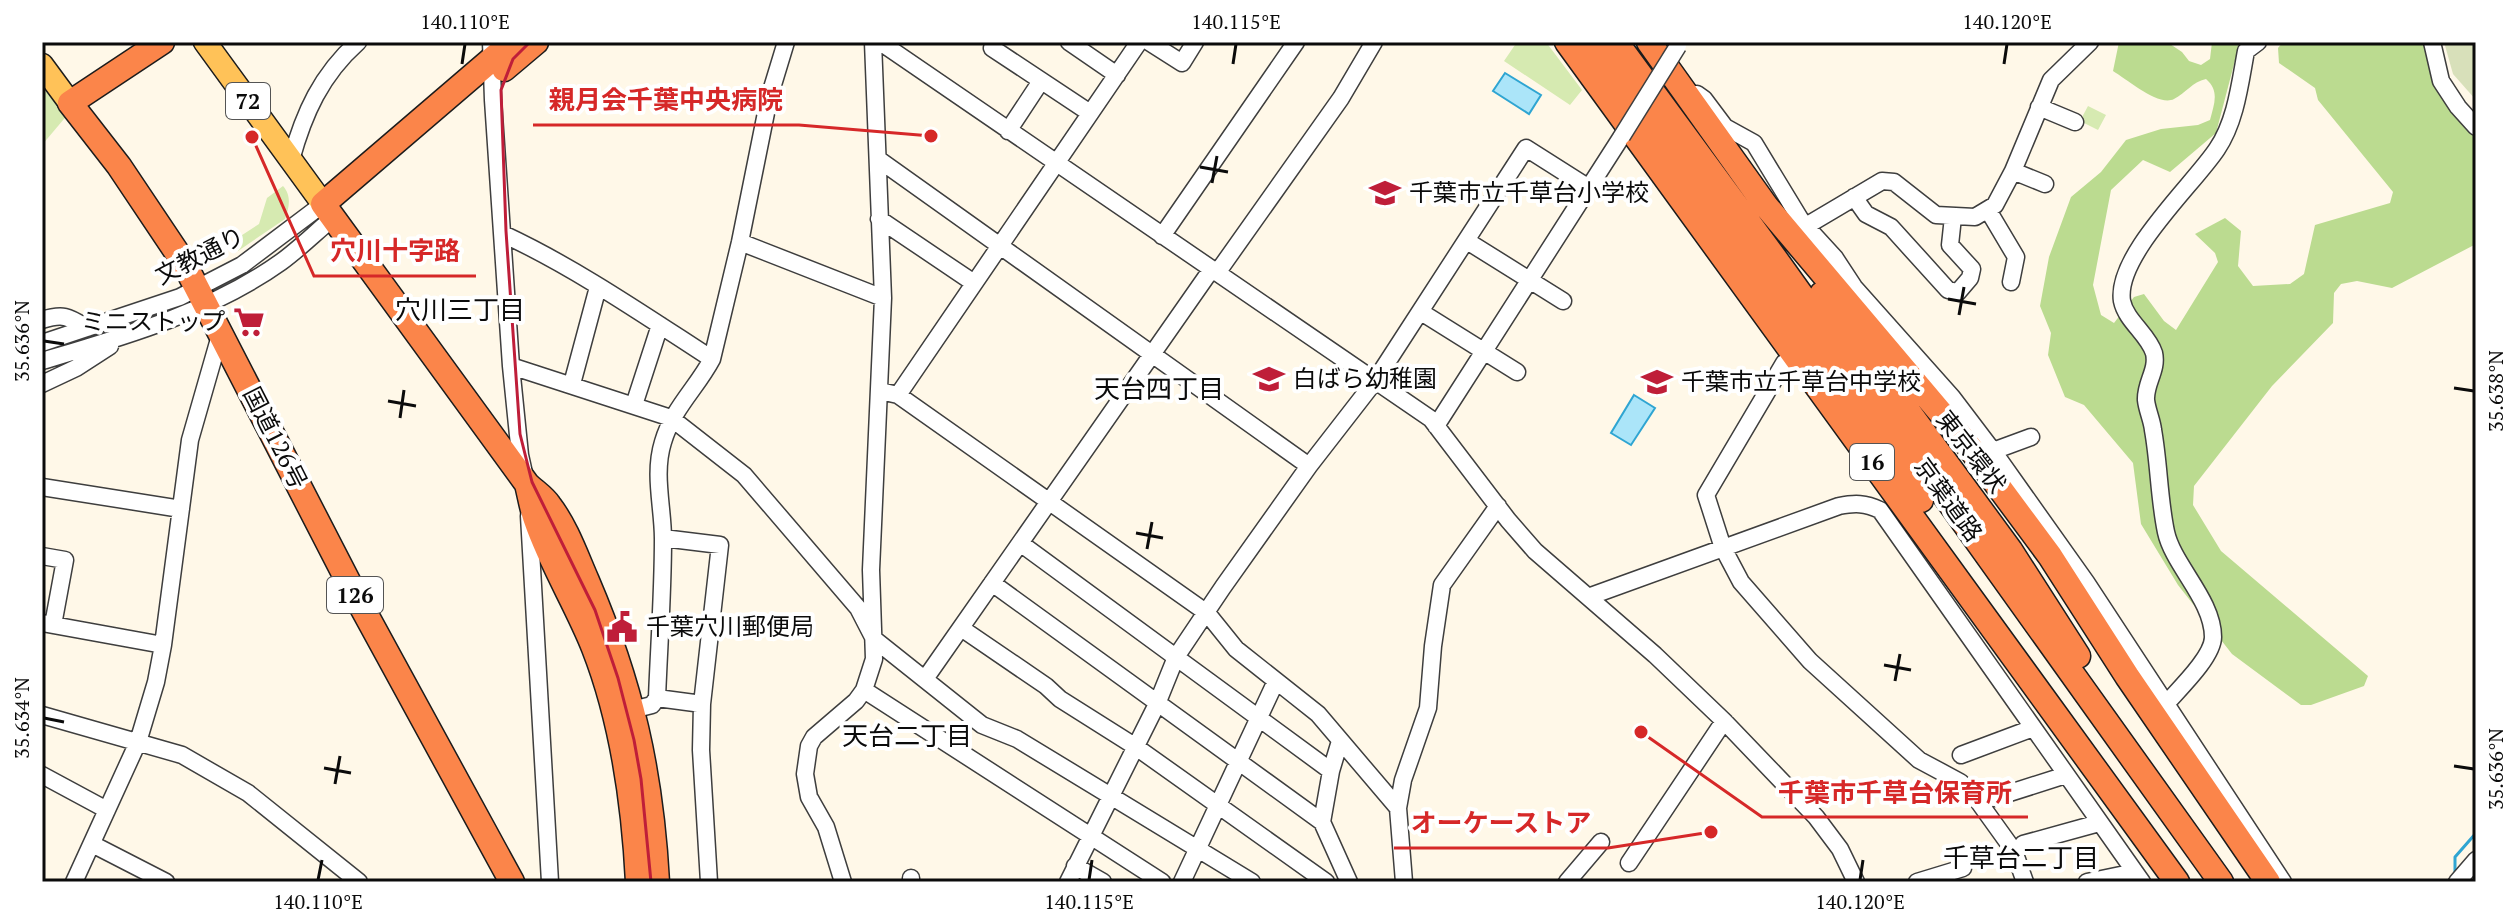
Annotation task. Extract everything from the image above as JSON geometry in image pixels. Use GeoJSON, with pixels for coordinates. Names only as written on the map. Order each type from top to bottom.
{"type":"FeatureCollection","features":[{"type":"Feature","properties":{"kind":"highway"},"geometry":{"type":"LineString","coordinates":[[70,103],[162,42]]}},
{"type":"Feature","properties":{"kind":"highway"},"geometry":{"type":"LineString","coordinates":[[512,42],[328,211],[527,484],[549,504],[572,547],[613,645],[632,710],[649,788],[657,882]]}},
{"type":"Feature","properties":{"kind":"highway"},"geometry":{"type":"LineString","coordinates":[[492,60],[536,42]]}},
{"type":"Feature","properties":{"kind":"highway","name":"16"},"geometry":{"type":"LineString","coordinates":[[1567,42],[2177,882]]}},
{"type":"Feature","properties":{"kind":"highway","name":"京葉道路"},"geometry":{"type":"LineString","coordinates":[[1595,42],[1948,540],[2196,882]]}},
{"type":"Feature","properties":{"kind":"highway","name":"京葉道路"},"geometry":{"type":"LineString","coordinates":[[1616,42],[1779,264],[2221,882]]}},
{"type":"Feature","properties":{"kind":"highway","name":"東京環状"},"geometry":{"type":"LineString","coordinates":[[1649,42],[1766,206],[1967,444],[2050,556],[2127,676],[2268,882]]}},
{"type":"Feature","properties":{"kind":"highway","name":"国道126号"},"geometry":{"type":"LineString","coordinates":[[70,103],[169,237],[352,589],[512,882]]}},
{"type":"Feature","properties":{"kind":"highway"},"geometry":{"type":"LineString","coordinates":[[1706,123],[1711,141],[2010,550],[2092,678],[2129,754]]}},
{"type":"Feature","properties":{"kind":"highway"},"geometry":{"type":"LineString","coordinates":[[527,484],[536,520],[581,616],[605,680],[629,789],[638,882]]}},
{"type":"Feature","properties":{"kind":"main road","name":"72"},"geometry":{"type":"LineString","coordinates":[[205,42],[328,211]]}},
{"type":"Feature","properties":{"kind":"main road"},"geometry":{"type":"LineString","coordinates":[[42,65],[70,103]]}},
{"type":"Feature","properties":{"kind":"street"},"geometry":{"type":"LineString","coordinates":[[291,160],[302,120],[310,104],[342,57],[358,42]]}},
{"type":"Feature","properties":{"kind":"street"},"geometry":{"type":"LineString","coordinates":[[632,710],[652,705],[657,698],[663,538],[659,454],[671,418],[712,359],[769,98],[786,42]]}},
{"type":"Feature","properties":{"kind":"street"},"geometry":{"type":"LineString","coordinates":[[843,882],[826,827],[809,797],[805,774],[814,737],[856,701],[864,690],[874,659],[871,570],[883,298],[873,42]]}},
{"type":"Feature","properties":{"kind":"street"},"geometry":{"type":"LineString","coordinates":[[880,42],[1431,419],[1535,551],[1655,655],[1724,721],[1816,817],[1840,849],[1856,882]]}},
{"type":"Feature","properties":{"kind":"street"},"geometry":{"type":"LineString","coordinates":[[995,42],[992,48],[1090,113]]}},
{"type":"Feature","properties":{"kind":"street"},"geometry":{"type":"LineString","coordinates":[[1069,42],[1117,75]]}},
{"type":"Feature","properties":{"kind":"street"},"geometry":{"type":"LineString","coordinates":[[898,395],[1139,42]]}},
{"type":"Feature","properties":{"kind":"street"},"geometry":{"type":"LineString","coordinates":[[1149,42],[1182,63],[1195,42]]}},
{"type":"Feature","properties":{"kind":"street"},"geometry":{"type":"LineString","coordinates":[[1162,236],[1296,42]]}},
{"type":"Feature","properties":{"kind":"street"},"geometry":{"type":"LineString","coordinates":[[925,679],[1152,354],[1341,98],[1374,42]]}},
{"type":"Feature","properties":{"kind":"street"},"geometry":{"type":"LineString","coordinates":[[1806,226],[1882,181],[1894,182],[1936,215],[1975,217],[1988,210],[1995,205],[2013,171],[2051,80],[2090,42]]}},
{"type":"Feature","properties":{"kind":"street"},"geometry":{"type":"LineString","coordinates":[[2165,705],[2202,662],[2212,647],[2213,635],[2201,598],[2166,535],[2153,428],[2146,400],[2155,366],[2153,351],[2122,301],[2128,271],[2145,238],[2216,150],[2226,131],[2246,51],[2258,42]]}},
{"type":"Feature","properties":{"kind":"street"},"geometry":{"type":"LineString","coordinates":[[2432,42],[2441,81],[2476,127]]}},
{"type":"Feature","properties":{"kind":"street"},"geometry":{"type":"LineString","coordinates":[[1436,426],[1680,43]]}},
{"type":"Feature","properties":{"kind":"street"},"geometry":{"type":"LineString","coordinates":[[492,60],[511,366],[520,455],[527,484],[550,882]]}},
{"type":"Feature","properties":{"kind":"street"},"geometry":{"type":"LineString","coordinates":[[1676,80],[1704,99],[1725,127],[1754,143],[1806,226],[1835,258],[1854,287],[1952,397],[1993,451],[2086,582],[2283,882]]}},
{"type":"Feature","properties":{"kind":"street"},"geometry":{"type":"LineString","coordinates":[[1008,131],[1041,81]]}},
{"type":"Feature","properties":{"kind":"street"},"geometry":{"type":"LineString","coordinates":[[2039,107],[2075,122]]}},
{"type":"Feature","properties":{"kind":"street"},"geometry":{"type":"LineString","coordinates":[[1068,882],[1157,704],[1176,657],[1309,466],[1375,381],[1526,148],[1589,188]]}},
{"type":"Feature","properties":{"kind":"street"},"geometry":{"type":"LineString","coordinates":[[878,159],[1309,466]]}},
{"type":"Feature","properties":{"kind":"street"},"geometry":{"type":"LineString","coordinates":[[2013,171],[2045,184]]}},
{"type":"Feature","properties":{"kind":"street"},"geometry":{"type":"LineString","coordinates":[[1854,197],[1866,214],[1891,227],[1948,290],[1958,292],[1970,278],[1972,269],[1950,245],[1953,217]]}},
{"type":"Feature","properties":{"kind":"street"},"geometry":{"type":"LineString","coordinates":[[1988,210],[2016,257],[2011,282]]}},
{"type":"Feature","properties":{"kind":"street","name":"文教通り"},"geometry":{"type":"LineString","coordinates":[[128,335],[201,296],[282,261],[328,211]]}},
{"type":"Feature","properties":{"kind":"street"},"geometry":{"type":"LineString","coordinates":[[879,219],[974,283]]}},
{"type":"Feature","properties":{"kind":"street"},"geometry":{"type":"LineString","coordinates":[[503,234],[598,287],[712,359]]}},
{"type":"Feature","properties":{"kind":"street"},"geometry":{"type":"LineString","coordinates":[[1467,241],[1563,301]]}},
{"type":"Feature","properties":{"kind":"street"},"geometry":{"type":"LineString","coordinates":[[740,242],[883,298]]}},
{"type":"Feature","properties":{"kind":"street"},"geometry":{"type":"LineString","coordinates":[[572,384],[598,287]]}},
{"type":"Feature","properties":{"kind":"street","name":"文教通り"},"geometry":{"type":"LineString","coordinates":[[42,343],[180,297],[201,296]]}},
{"type":"Feature","properties":{"kind":"street"},"geometry":{"type":"LineString","coordinates":[[1421,312],[1517,372]]}},
{"type":"Feature","properties":{"kind":"street"},"geometry":{"type":"LineString","coordinates":[[42,320],[55,316],[70,317],[87,328]]}},
{"type":"Feature","properties":{"kind":"street"},"geometry":{"type":"LineString","coordinates":[[634,405],[660,325]]}},
{"type":"Feature","properties":{"kind":"street"},"geometry":{"type":"LineString","coordinates":[[74,882],[138,742],[156,682],[190,440],[221,332]]}},
{"type":"Feature","properties":{"kind":"street"},"geometry":{"type":"LineString","coordinates":[[42,361],[128,335]]}},
{"type":"Feature","properties":{"kind":"street"},"geometry":{"type":"LineString","coordinates":[[42,384],[76,368],[128,335]]}},
{"type":"Feature","properties":{"kind":"street"},"geometry":{"type":"LineString","coordinates":[[1784,363],[1706,495],[1723,548],[1741,582],[1810,661],[1919,760],[1960,782],[1973,794],[2014,851],[2025,882]]}},
{"type":"Feature","properties":{"kind":"street"},"geometry":{"type":"LineString","coordinates":[[511,366],[671,418],[744,475],[858,608],[874,639],[982,725],[1017,739],[1252,882]]}},
{"type":"Feature","properties":{"kind":"street"},"geometry":{"type":"LineString","coordinates":[[880,391],[898,395],[1207,613],[1236,649],[1318,714],[1398,808]]}},
{"type":"Feature","properties":{"kind":"street"},"geometry":{"type":"LineString","coordinates":[[1993,451],[2031,437]]}},
{"type":"Feature","properties":{"kind":"street"},"geometry":{"type":"LineString","coordinates":[[42,487],[181,509]]}},
{"type":"Feature","properties":{"kind":"street"},"geometry":{"type":"LineString","coordinates":[[1588,597],[1839,506],[1857,503],[1880,510],[2138,877]]}},
{"type":"Feature","properties":{"kind":"street"},"geometry":{"type":"LineString","coordinates":[[1404,882],[1398,808],[1403,780],[1428,708],[1442,585],[1498,506]]}},
{"type":"Feature","properties":{"kind":"street"},"geometry":{"type":"LineString","coordinates":[[663,538],[720,545],[702,704],[701,750],[709,882]]}},
{"type":"Feature","properties":{"kind":"street"},"geometry":{"type":"LineString","coordinates":[[1020,543],[1331,771]]}},
{"type":"Feature","properties":{"kind":"street"},"geometry":{"type":"LineString","coordinates":[[42,556],[65,560],[48,624],[163,645]]}},
{"type":"Feature","properties":{"kind":"street"},"geometry":{"type":"LineString","coordinates":[[992,583],[1322,822],[1349,882]]}},
{"type":"Feature","properties":{"kind":"street"},"geometry":{"type":"LineString","coordinates":[[961,628],[1326,882]]}},
{"type":"Feature","properties":{"kind":"street"},"geometry":{"type":"LineString","coordinates":[[1182,882],[1276,681]]}},
{"type":"Feature","properties":{"kind":"street"},"geometry":{"type":"LineString","coordinates":[[864,690],[1162,882]]}},
{"type":"Feature","properties":{"kind":"street"},"geometry":{"type":"LineString","coordinates":[[657,698],[702,704]]}},
{"type":"Feature","properties":{"kind":"street"},"geometry":{"type":"LineString","coordinates":[[42,715],[182,755],[248,793],[359,882]]}},
{"type":"Feature","properties":{"kind":"street"},"geometry":{"type":"LineString","coordinates":[[1629,863],[1724,721]]}},
{"type":"Feature","properties":{"kind":"street"},"geometry":{"type":"LineString","coordinates":[[1961,755],[2033,728]]}},
{"type":"Feature","properties":{"kind":"street"},"geometry":{"type":"LineString","coordinates":[[1322,822],[1340,741]]}},
{"type":"Feature","properties":{"kind":"street"},"geometry":{"type":"LineString","coordinates":[[42,775],[107,810]]}},
{"type":"Feature","properties":{"kind":"street"},"geometry":{"type":"LineString","coordinates":[[1994,798],[2066,775]]}},
{"type":"Feature","properties":{"kind":"street"},"geometry":{"type":"LineString","coordinates":[[2023,844],[2099,823]]}},
{"type":"Feature","properties":{"kind":"street"},"geometry":{"type":"LineString","coordinates":[[1567,882],[1601,842]]}},
{"type":"Feature","properties":{"kind":"street"},"geometry":{"type":"LineString","coordinates":[[92,844],[166,882]]}},
{"type":"Feature","properties":{"kind":"street"},"geometry":{"type":"LineString","coordinates":[[2459,880],[2476,860]]}},
{"type":"Feature","properties":{"kind":"street"},"geometry":{"type":"LineString","coordinates":[[1075,866],[1103,882]]}},
{"type":"Feature","properties":{"kind":"street"},"geometry":{"type":"LineString","coordinates":[[1917,882],[1963,868]]}},
{"type":"Feature","properties":{"kind":"street"},"geometry":{"type":"LineString","coordinates":[[2087,882],[2138,877]]}},
{"type":"Feature","properties":{"kind":"green space"},"geometry":{"type":"Polygon","coordinates":[[[1517,42],[1546,42],[1582,90],[1570,105],[1504,61],[1517,42]]]}},
{"type":"Feature","properties":{"kind":"green space"},"geometry":{"type":"Polygon","coordinates":[[[2119,42],[2167,42],[2189,61],[2201,65],[2210,59],[2212,42],[2236,42],[2239,45],[2216,133],[2170,172],[2143,160],[2111,190],[2093,285],[2101,315],[2114,323],[2134,297],[2144,294],[2164,321],[2176,330],[2218,262],[2215,253],[2195,234],[2225,218],[2241,231],[2238,266],[2253,286],[2290,284],[2304,274],[2315,225],[2390,203],[2393,192],[2318,100],[2315,88],[2279,63],[2278,48],[2283,42],[2425,42],[2476,135],[2476,244],[2392,288],[2357,281],[2341,284],[2334,293],[2333,323],[2272,386],[2194,486],[2193,505],[2221,551],[2368,676],[2364,686],[2311,705],[2301,705],[2232,654],[2178,585],[2141,524],[2133,463],[2084,405],[2065,397],[2048,355],[2051,333],[2040,306],[2049,257],[2071,197],[2101,172],[2126,140],[2161,129],[2198,125],[2210,120],[2213,109],[2213,88],[2206,79],[2168,100],[2152,96],[2113,71],[2119,42]]]}},
{"type":"Feature","properties":{"kind":"green space"},"geometry":{"type":"Polygon","coordinates":[[[2444,42],[2476,42],[2476,100],[2453,74],[2444,42]]]}},
{"type":"Feature","properties":{"kind":"green space"},"geometry":{"type":"Polygon","coordinates":[[[42,81],[69,113],[42,145],[42,81]]]}},
{"type":"Feature","properties":{"kind":"green space"},"geometry":{"type":"Polygon","coordinates":[[[2088,106],[2106,115],[2098,130],[2080,121],[2088,106]]]}},
{"type":"Feature","properties":{"kind":"green space"},"geometry":{"type":"Polygon","coordinates":[[[283,186],[289,198],[285,219],[238,251],[236,239],[259,224],[267,198],[283,186]]]}},
{"type":"Feature","properties":{"kind":"water"},"geometry":{"type":"Polygon","coordinates":[[[1505,73],[1541,95],[1529,114],[1493,91],[1505,73]]]}},
{"type":"Feature","properties":{"kind":"water"},"geometry":{"type":"Polygon","coordinates":[[[1634,395],[1655,408],[1631,445],[1611,433],[1634,395]]]}},
{"type":"Feature","properties":{"kind":"waterway"},"geometry":{"type":"LineString","coordinates":[[2455,873],[2455,857],[2476,833]]}},
{"type":"Feature","properties":{"kind":"railway"},"geometry":{"type":"LineString","coordinates":[[530,42],[513,59],[501,90],[506,231],[520,434],[532,482],[595,610],[618,678],[641,779],[651,882]]}},
{"type":"Feature","properties":{"kind":"place","name":"親月会千葉中央病院"},"geometry":{"type":"Point","coordinates":[931,136]}},
{"type":"Feature","properties":{"kind":"place","name":"穴川十字路"},"geometry":{"type":"Point","coordinates":[252,137]}},
{"type":"Feature","properties":{"kind":"place","name":"千葉市立千草台小学校"},"geometry":{"type":"Point","coordinates":[1385,193]}},
{"type":"Feature","properties":{"kind":"place","name":"ミニストップ"},"geometry":{"type":"Point","coordinates":[249,322]}},
{"type":"Feature","properties":{"kind":"place","name":"白ばら幼稚園"},"geometry":{"type":"Point","coordinates":[1269,379]}},
{"type":"Feature","properties":{"kind":"place","name":"千葉市立千草台中学校"},"geometry":{"type":"Point","coordinates":[1657,382]}},
{"type":"Feature","properties":{"kind":"place","name":"千葉穴川郵便局"},"geometry":{"type":"Point","coordinates":[622,627]}},
{"type":"Feature","properties":{"kind":"place","name":"千葉市千草台保育所"},"geometry":{"type":"Point","coordinates":[1641,732]}},
{"type":"Feature","properties":{"kind":"place","name":"オーケーストア"},"geometry":{"type":"Point","coordinates":[1711,832]}},
{"type":"Feature","properties":{"kind":"district","name":"穴川三丁目"},"geometry":{"type":"Point","coordinates":[460,310]}},
{"type":"Feature","properties":{"kind":"district","name":"天台四丁目"},"geometry":{"type":"Point","coordinates":[1159,389]}},
{"type":"Feature","properties":{"kind":"district","name":"天台二丁目"},"geometry":{"type":"Point","coordinates":[907,736]}},
{"type":"Feature","properties":{"kind":"district","name":"千草台二丁目"},"geometry":{"type":"Point","coordinates":[2021,858]}}]}
